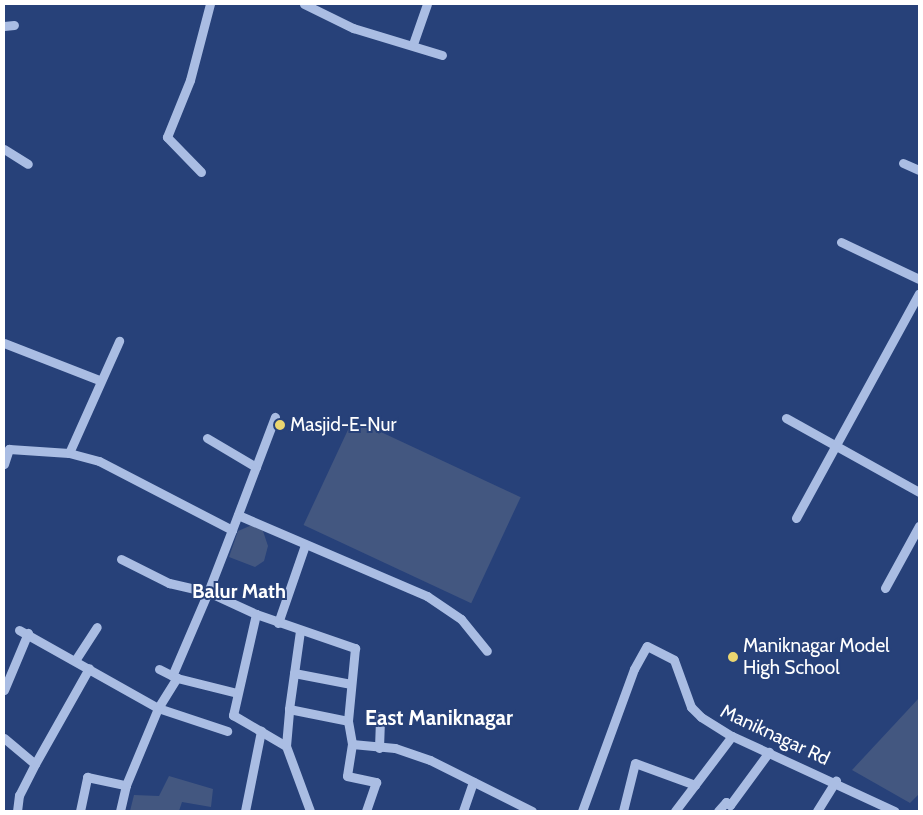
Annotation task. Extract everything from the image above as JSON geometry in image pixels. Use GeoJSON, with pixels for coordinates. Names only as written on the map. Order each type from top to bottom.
{"type":"FeatureCollection","features":[{"type":"Feature","properties":{"kind":"street"},"geometry":{"type":"LineString","coordinates":[[202,172],[168,137],[190,80],[210,4]]}},
{"type":"Feature","properties":{"kind":"street"},"geometry":{"type":"LineString","coordinates":[[304,4],[353,28],[414,44],[442,55]]}},
{"type":"Feature","properties":{"kind":"street"},"geometry":{"type":"LineString","coordinates":[[414,44],[427,4]]}},
{"type":"Feature","properties":{"kind":"street"},"geometry":{"type":"LineString","coordinates":[[4,26],[14,25]]}},
{"type":"Feature","properties":{"kind":"street"},"geometry":{"type":"LineString","coordinates":[[4,149],[28,164]]}},
{"type":"Feature","properties":{"kind":"street"},"geometry":{"type":"LineString","coordinates":[[903,163],[919,170]]}},
{"type":"Feature","properties":{"kind":"street"},"geometry":{"type":"LineString","coordinates":[[841,242],[919,279]]}},
{"type":"Feature","properties":{"kind":"street"},"geometry":{"type":"LineString","coordinates":[[796,518],[836,448],[919,293]]}},
{"type":"Feature","properties":{"kind":"street"},"geometry":{"type":"LineString","coordinates":[[69,454],[99,380],[119,340]]}},
{"type":"Feature","properties":{"kind":"street"},"geometry":{"type":"LineString","coordinates":[[4,343],[99,380]]}},
{"type":"Feature","properties":{"kind":"street"},"geometry":{"type":"LineString","coordinates":[[120,811],[126,785],[158,708],[174,677],[275,417]]}},
{"type":"Feature","properties":{"kind":"street"},"geometry":{"type":"LineString","coordinates":[[786,418],[836,448],[919,492]]}},
{"type":"Feature","properties":{"kind":"street"},"geometry":{"type":"LineString","coordinates":[[207,438],[256,467]]}},
{"type":"Feature","properties":{"kind":"street"},"geometry":{"type":"LineString","coordinates":[[4,464],[6,448],[69,454],[140,479],[232,530]]}},
{"type":"Feature","properties":{"kind":"street"},"geometry":{"type":"LineString","coordinates":[[238,515],[447,607],[487,651]]}},
{"type":"Feature","properties":{"kind":"street"},"geometry":{"type":"LineString","coordinates":[[886,588],[919,526]]}},
{"type":"Feature","properties":{"kind":"street"},"geometry":{"type":"LineString","coordinates":[[278,623],[305,545]]}},
{"type":"Feature","properties":{"kind":"street"},"geometry":{"type":"LineString","coordinates":[[121,559],[169,583],[208,592],[278,623],[354,648],[348,721],[352,744],[347,776],[376,782],[366,811]]}},
{"type":"Feature","properties":{"kind":"street"},"geometry":{"type":"LineString","coordinates":[[256,614],[233,715],[286,746]]}},
{"type":"Feature","properties":{"kind":"street"},"geometry":{"type":"LineString","coordinates":[[76,659],[97,627]]}},
{"type":"Feature","properties":{"kind":"street"},"geometry":{"type":"LineString","coordinates":[[18,630],[28,633],[76,659],[158,708],[227,731]]}},
{"type":"Feature","properties":{"kind":"street"},"geometry":{"type":"LineString","coordinates":[[300,631],[286,746],[310,811]]}},
{"type":"Feature","properties":{"kind":"street"},"geometry":{"type":"LineString","coordinates":[[4,690],[28,633]]}},
{"type":"Feature","properties":{"kind":"street","name":"Maniknagar Rd"},"geometry":{"type":"LineString","coordinates":[[582,811],[645,647],[674,660],[692,707],[732,736],[836,780],[894,811]]}},
{"type":"Feature","properties":{"kind":"street"},"geometry":{"type":"LineString","coordinates":[[17,811],[19,795],[89,668]]}},
{"type":"Feature","properties":{"kind":"street"},"geometry":{"type":"LineString","coordinates":[[159,669],[174,677],[237,693]]}},
{"type":"Feature","properties":{"kind":"street"},"geometry":{"type":"LineString","coordinates":[[294,673],[350,684]]}},
{"type":"Feature","properties":{"kind":"street"},"geometry":{"type":"LineString","coordinates":[[289,709],[348,721]]}},
{"type":"Feature","properties":{"kind":"street"},"geometry":{"type":"LineString","coordinates":[[379,748],[380,716]]}},
{"type":"Feature","properties":{"kind":"street"},"geometry":{"type":"LineString","coordinates":[[245,811],[261,731]]}},
{"type":"Feature","properties":{"kind":"street"},"geometry":{"type":"LineString","coordinates":[[675,811],[732,736]]}},
{"type":"Feature","properties":{"kind":"street"},"geometry":{"type":"LineString","coordinates":[[4,738],[35,764]]}},
{"type":"Feature","properties":{"kind":"street"},"geometry":{"type":"LineString","coordinates":[[352,744],[379,748],[430,760],[508,801],[532,811]]}},
{"type":"Feature","properties":{"kind":"street"},"geometry":{"type":"LineString","coordinates":[[718,811],[726,802],[730,805],[769,752]]}},
{"type":"Feature","properties":{"kind":"street"},"geometry":{"type":"LineString","coordinates":[[623,811],[635,763],[695,785]]}},
{"type":"Feature","properties":{"kind":"street"},"geometry":{"type":"LineString","coordinates":[[80,811],[87,777],[126,785]]}},
{"type":"Feature","properties":{"kind":"street"},"geometry":{"type":"LineString","coordinates":[[817,811],[836,780]]}},
{"type":"Feature","properties":{"kind":"street"},"geometry":{"type":"LineString","coordinates":[[464,811],[473,782]]}},
{"type":"Feature","properties":{"kind":"street"},"geometry":{"type":"LineString","coordinates":[[504,811],[508,801]]}},
{"type":"Feature","properties":{"kind":"water"},"geometry":{"type":"Polygon","coordinates":[[[353,419],[521,497],[471,603],[304,525],[353,419]]]}},
{"type":"Feature","properties":{"kind":"water"},"geometry":{"type":"Polygon","coordinates":[[[252,525],[263,531],[268,546],[264,561],[255,567],[229,557],[238,531],[252,525]]]}},
{"type":"Feature","properties":{"kind":"water"},"geometry":{"type":"Polygon","coordinates":[[[919,698],[919,794],[910,803],[852,770],[919,698]]]}},
{"type":"Feature","properties":{"kind":"water"},"geometry":{"type":"Polygon","coordinates":[[[169,776],[213,789],[211,807],[182,802],[179,811],[130,811],[134,795],[159,796],[169,776]]]}},
{"type":"Feature","properties":{"kind":"place","name":"Masjid-E-Nur"},"geometry":{"type":"Point","coordinates":[280,425]}},
{"type":"Feature","properties":{"kind":"place","name":"Maniknagar Model High School"},"geometry":{"type":"Point","coordinates":[733,657]}},
{"type":"Feature","properties":{"kind":"district","name":"Balur Math"},"geometry":{"type":"Point","coordinates":[239,591]}},
{"type":"Feature","properties":{"kind":"district","name":"East Maniknagar"},"geometry":{"type":"Point","coordinates":[439,718]}}]}
